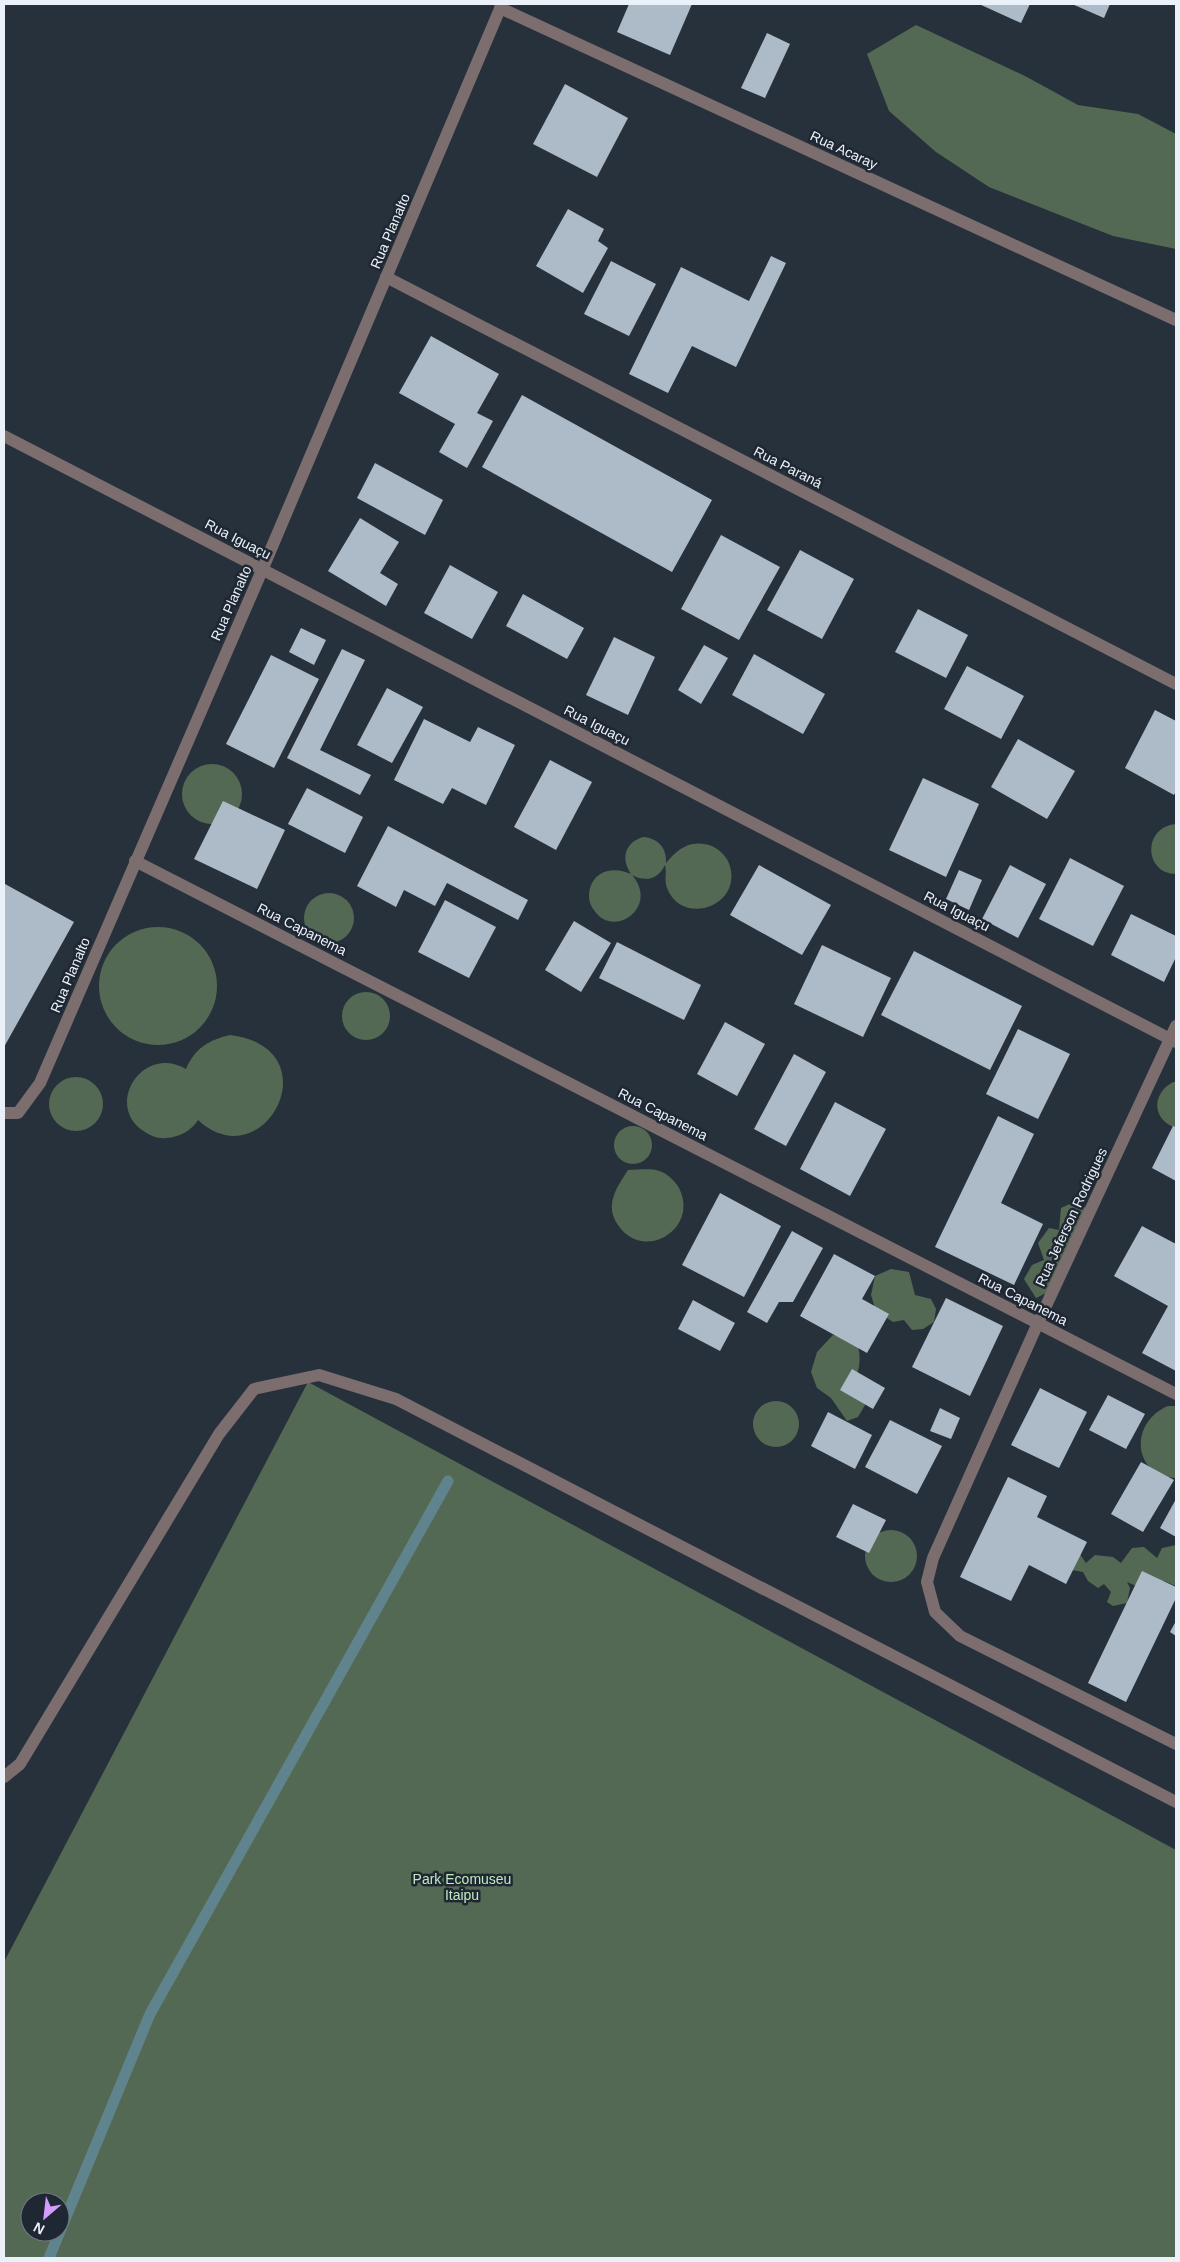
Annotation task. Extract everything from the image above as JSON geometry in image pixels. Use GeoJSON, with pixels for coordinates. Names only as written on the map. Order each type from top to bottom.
{"type":"FeatureCollection","features":[{"type":"Feature","properties":{"kind":"street","name":"Rua Planalto"},"geometry":{"type":"LineString","coordinates":[[4,1113],[18,1113],[40,1083],[263,568],[501,6]]}},
{"type":"Feature","properties":{"kind":"street","name":"Rua Acaray"},"geometry":{"type":"LineString","coordinates":[[501,6],[1176,320]]}},
{"type":"Feature","properties":{"kind":"street","name":"Rua Paraná"},"geometry":{"type":"LineString","coordinates":[[386,277],[1176,684]]}},
{"type":"Feature","properties":{"kind":"street","name":"Rua Iguaçu"},"geometry":{"type":"LineString","coordinates":[[4,436],[263,568],[1173,1040]]}},
{"type":"Feature","properties":{"kind":"street","name":"Rua Capanema"},"geometry":{"type":"LineString","coordinates":[[135,861],[1176,1394]]}},
{"type":"Feature","properties":{"kind":"street","name":"Rua Jeferson Rodrigues"},"geometry":{"type":"LineString","coordinates":[[1176,1026],[1173,1040],[1038,1323],[933,1558],[927,1582],[935,1612],[960,1636],[1176,1744]]}},
{"type":"Feature","properties":{"kind":"street"},"geometry":{"type":"LineString","coordinates":[[4,1777],[20,1764],[219,1434],[254,1389],[319,1375],[396,1399],[1176,1802]]}},
{"type":"Feature","properties":{"kind":"green space"},"geometry":{"type":"Polygon","coordinates":[[[916,25],[1025,76],[1078,105],[1138,114],[1176,134],[1176,249],[1113,236],[989,187],[936,152],[889,111],[867,54],[916,25]]]}},
{"type":"Feature","properties":{"kind":"green space"},"geometry":{"type":"Polygon","coordinates":[[[212,764],[228,769],[233,773],[237,778],[242,794],[237,810],[233,815],[228,819],[212,824],[196,819],[191,815],[187,810],[182,794],[187,778],[191,773],[196,769],[212,764]]]}},
{"type":"Feature","properties":{"kind":"green space"},"geometry":{"type":"Polygon","coordinates":[[[1176,824],[1176,874],[1165,872],[1158,867],[1153,859],[1151,850],[1157,833],[1165,827],[1176,824]]]}},
{"type":"Feature","properties":{"kind":"green space"},"geometry":{"type":"Polygon","coordinates":[[[643,837],[653,839],[663,848],[666,863],[682,848],[692,844],[698,843],[715,847],[728,861],[731,876],[729,889],[721,899],[711,906],[698,909],[686,907],[675,900],[667,888],[665,865],[655,877],[646,879],[632,875],[639,887],[641,898],[631,916],[622,921],[612,922],[602,918],[592,908],[590,903],[589,891],[593,882],[601,873],[607,871],[613,870],[631,874],[626,863],[626,852],[632,843],[643,837]]]}},
{"type":"Feature","properties":{"kind":"green space"},"geometry":{"type":"Polygon","coordinates":[[[329,893],[338,895],[349,904],[354,918],[352,927],[343,938],[329,943],[320,941],[309,932],[304,918],[306,909],[315,898],[329,893]]]}},
{"type":"Feature","properties":{"kind":"green space"},"geometry":{"type":"Polygon","coordinates":[[[158,927],[181,931],[200,944],[213,963],[217,986],[213,1009],[200,1028],[181,1041],[158,1045],[135,1041],[116,1028],[103,1009],[99,986],[103,963],[116,944],[135,931],[158,927]]]}},
{"type":"Feature","properties":{"kind":"green space"},"geometry":{"type":"Polygon","coordinates":[[[366,992],[375,994],[383,999],[388,1007],[390,1016],[388,1025],[383,1033],[375,1038],[366,1040],[357,1038],[349,1033],[344,1025],[342,1016],[344,1007],[349,999],[357,994],[366,992]]]}},
{"type":"Feature","properties":{"kind":"green space"},"geometry":{"type":"Polygon","coordinates":[[[230,1035],[261,1045],[278,1062],[283,1084],[278,1105],[265,1123],[245,1134],[223,1134],[198,1120],[185,1133],[163,1138],[155,1137],[145,1132],[133,1121],[128,1108],[128,1094],[133,1081],[143,1071],[155,1064],[170,1063],[186,1069],[198,1050],[203,1046],[216,1039],[230,1035]]]}},
{"type":"Feature","properties":{"kind":"green space"},"geometry":{"type":"Polygon","coordinates":[[[71,1077],[81,1077],[91,1081],[99,1089],[103,1104],[99,1119],[91,1127],[81,1131],[71,1131],[61,1127],[53,1119],[49,1109],[49,1099],[53,1089],[61,1081],[71,1077]]]}},
{"type":"Feature","properties":{"kind":"green space"},"geometry":{"type":"Polygon","coordinates":[[[1173,1082],[1176,1082],[1176,1128],[1162,1119],[1157,1106],[1161,1093],[1173,1082]]]}},
{"type":"Feature","properties":{"kind":"green space"},"geometry":{"type":"Polygon","coordinates":[[[633,1126],[646,1132],[652,1145],[646,1158],[633,1164],[620,1158],[614,1145],[620,1132],[633,1126]]]}},
{"type":"Feature","properties":{"kind":"green space"},"geometry":{"type":"Polygon","coordinates":[[[628,1170],[662,1172],[679,1188],[683,1203],[682,1216],[676,1228],[666,1236],[654,1241],[641,1241],[629,1236],[618,1225],[614,1218],[612,1203],[616,1190],[628,1170]]]}},
{"type":"Feature","properties":{"kind":"green space"},"geometry":{"type":"Polygon","coordinates":[[[1074,1202],[1088,1209],[1048,1292],[1036,1298],[1024,1279],[1032,1265],[1044,1260],[1038,1243],[1049,1228],[1059,1230],[1061,1208],[1074,1202]]]}},
{"type":"Feature","properties":{"kind":"green space"},"geometry":{"type":"Polygon","coordinates":[[[891,1269],[909,1272],[915,1295],[931,1299],[936,1309],[934,1322],[923,1329],[912,1330],[904,1320],[893,1322],[876,1311],[871,1295],[875,1276],[891,1269]]]}},
{"type":"Feature","properties":{"kind":"green space"},"geometry":{"type":"Polygon","coordinates":[[[833,1335],[856,1339],[859,1350],[860,1360],[855,1380],[865,1405],[858,1417],[847,1421],[831,1398],[817,1388],[811,1372],[817,1352],[833,1335]]]}},
{"type":"Feature","properties":{"kind":"green space","name":"Park Ecomuseu Itaipu"},"geometry":{"type":"Polygon","coordinates":[[[308,1382],[1176,1850],[1176,2258],[4,2258],[4,1962],[308,1382]]]}},
{"type":"Feature","properties":{"kind":"green space"},"geometry":{"type":"Polygon","coordinates":[[[776,1401],[789,1405],[795,1411],[799,1424],[795,1437],[789,1443],[776,1447],[763,1443],[757,1437],[753,1424],[757,1411],[763,1405],[776,1401]]]}},
{"type":"Feature","properties":{"kind":"green space"},"geometry":{"type":"Polygon","coordinates":[[[1168,1406],[1176,1406],[1176,1478],[1161,1475],[1151,1468],[1144,1459],[1141,1447],[1142,1435],[1147,1424],[1155,1414],[1168,1406]]]}},
{"type":"Feature","properties":{"kind":"green space"},"geometry":{"type":"Polygon","coordinates":[[[891,1530],[901,1532],[909,1538],[915,1546],[917,1556],[915,1566],[909,1574],[901,1580],[891,1582],[881,1580],[873,1574],[867,1566],[865,1556],[867,1546],[873,1538],[881,1532],[891,1530]]]}},
{"type":"Feature","properties":{"kind":"green space"},"geometry":{"type":"Polygon","coordinates":[[[1176,1545],[1176,1586],[1164,1581],[1141,1588],[1127,1582],[1130,1588],[1127,1603],[1113,1606],[1107,1602],[1111,1592],[1104,1584],[1098,1588],[1088,1581],[1083,1572],[1066,1569],[1077,1550],[1086,1563],[1095,1555],[1113,1557],[1121,1563],[1132,1548],[1144,1547],[1157,1558],[1162,1548],[1176,1545]]]}},
{"type":"Feature","properties":{"kind":"building"},"geometry":{"type":"Polygon","coordinates":[[[629,4],[692,4],[670,55],[617,32],[629,4]]]}},
{"type":"Feature","properties":{"kind":"building"},"geometry":{"type":"Polygon","coordinates":[[[979,4],[1030,4],[1021,23],[979,4]]]}},
{"type":"Feature","properties":{"kind":"building"},"geometry":{"type":"Polygon","coordinates":[[[1072,4],[1110,4],[1104,18],[1072,4]]]}},
{"type":"Feature","properties":{"kind":"building"},"geometry":{"type":"Polygon","coordinates":[[[767,33],[790,44],[765,98],[741,88],[767,33]]]}},
{"type":"Feature","properties":{"kind":"building"},"geometry":{"type":"Polygon","coordinates":[[[565,84],[628,118],[597,177],[533,144],[565,84]]]}},
{"type":"Feature","properties":{"kind":"building"},"geometry":{"type":"Polygon","coordinates":[[[568,209],[604,229],[598,241],[608,248],[583,293],[536,266],[568,209]]]}},
{"type":"Feature","properties":{"kind":"building"},"geometry":{"type":"Polygon","coordinates":[[[771,256],[786,263],[736,367],[692,346],[668,393],[629,374],[681,267],[749,301],[771,256]]]}},
{"type":"Feature","properties":{"kind":"building"},"geometry":{"type":"Polygon","coordinates":[[[611,261],[656,284],[629,336],[584,314],[611,261]]]}},
{"type":"Feature","properties":{"kind":"building"},"geometry":{"type":"Polygon","coordinates":[[[431,336],[499,374],[477,413],[493,421],[467,468],[439,452],[455,424],[399,393],[431,336]]]}},
{"type":"Feature","properties":{"kind":"building"},"geometry":{"type":"Polygon","coordinates":[[[522,395],[712,500],[672,572],[482,467],[522,395]]]}},
{"type":"Feature","properties":{"kind":"building"},"geometry":{"type":"Polygon","coordinates":[[[375,463],[443,500],[425,535],[357,498],[375,463]]]}},
{"type":"Feature","properties":{"kind":"building"},"geometry":{"type":"Polygon","coordinates":[[[360,518],[399,542],[380,573],[398,584],[386,606],[328,571],[360,518]]]}},
{"type":"Feature","properties":{"kind":"building"},"geometry":{"type":"Polygon","coordinates":[[[721,535],[780,567],[739,640],[681,609],[721,535]]]}},
{"type":"Feature","properties":{"kind":"building"},"geometry":{"type":"Polygon","coordinates":[[[800,550],[854,579],[822,639],[767,610],[800,550]]]}},
{"type":"Feature","properties":{"kind":"building"},"geometry":{"type":"Polygon","coordinates":[[[450,565],[498,592],[472,639],[424,613],[450,565]]]}},
{"type":"Feature","properties":{"kind":"building"},"geometry":{"type":"Polygon","coordinates":[[[523,594],[584,628],[567,659],[506,626],[523,594]]]}},
{"type":"Feature","properties":{"kind":"building"},"geometry":{"type":"Polygon","coordinates":[[[918,609],[968,635],[946,678],[895,652],[918,609]]]}},
{"type":"Feature","properties":{"kind":"building"},"geometry":{"type":"Polygon","coordinates":[[[301,628],[326,640],[314,665],[289,652],[301,628]]]}},
{"type":"Feature","properties":{"kind":"building"},"geometry":{"type":"Polygon","coordinates":[[[614,637],[655,657],[628,715],[586,695],[614,637]]]}},
{"type":"Feature","properties":{"kind":"building"},"geometry":{"type":"Polygon","coordinates":[[[704,645],[728,658],[701,704],[678,690],[704,645]]]}},
{"type":"Feature","properties":{"kind":"building"},"geometry":{"type":"Polygon","coordinates":[[[342,649],[365,660],[320,750],[371,775],[360,795],[287,758],[342,649]]]}},
{"type":"Feature","properties":{"kind":"building"},"geometry":{"type":"Polygon","coordinates":[[[754,654],[825,694],[803,734],[732,695],[754,654]]]}},
{"type":"Feature","properties":{"kind":"building"},"geometry":{"type":"Polygon","coordinates":[[[271,655],[319,679],[274,768],[226,744],[271,655]]]}},
{"type":"Feature","properties":{"kind":"building"},"geometry":{"type":"Polygon","coordinates":[[[967,666],[1024,696],[1001,739],[944,709],[967,666]]]}},
{"type":"Feature","properties":{"kind":"building"},"geometry":{"type":"Polygon","coordinates":[[[387,688],[423,707],[392,763],[357,745],[387,688]]]}},
{"type":"Feature","properties":{"kind":"building"},"geometry":{"type":"Polygon","coordinates":[[[1155,710],[1176,721],[1176,791],[1174,795],[1125,768],[1155,710]]]}},
{"type":"Feature","properties":{"kind":"building"},"geometry":{"type":"Polygon","coordinates":[[[424,719],[470,742],[478,727],[515,745],[486,805],[452,788],[443,804],[394,780],[424,719]]]}},
{"type":"Feature","properties":{"kind":"building"},"geometry":{"type":"Polygon","coordinates":[[[1018,739],[1075,771],[1047,819],[991,787],[1018,739]]]}},
{"type":"Feature","properties":{"kind":"building"},"geometry":{"type":"Polygon","coordinates":[[[550,760],[592,782],[556,850],[514,827],[550,760]]]}},
{"type":"Feature","properties":{"kind":"building"},"geometry":{"type":"Polygon","coordinates":[[[923,778],[979,804],[946,877],[889,850],[923,778]]]}},
{"type":"Feature","properties":{"kind":"building"},"geometry":{"type":"Polygon","coordinates":[[[307,788],[363,817],[345,853],[288,824],[307,788]]]}},
{"type":"Feature","properties":{"kind":"building"},"geometry":{"type":"Polygon","coordinates":[[[223,801],[285,830],[257,889],[194,859],[223,801]]]}},
{"type":"Feature","properties":{"kind":"building"},"geometry":{"type":"Polygon","coordinates":[[[388,826],[528,900],[518,920],[447,883],[435,906],[404,890],[396,907],[357,886],[388,826]]]}},
{"type":"Feature","properties":{"kind":"building"},"geometry":{"type":"Polygon","coordinates":[[[1070,858],[1124,886],[1093,946],[1039,919],[1070,858]]]}},
{"type":"Feature","properties":{"kind":"building"},"geometry":{"type":"Polygon","coordinates":[[[759,865],[831,905],[802,955],[730,915],[759,865]]]}},
{"type":"Feature","properties":{"kind":"building"},"geometry":{"type":"Polygon","coordinates":[[[1010,865],[1046,884],[1018,938],[982,919],[1010,865]]]}},
{"type":"Feature","properties":{"kind":"building"},"geometry":{"type":"Polygon","coordinates":[[[959,870],[982,880],[969,910],[946,899],[959,870]]]}},
{"type":"Feature","properties":{"kind":"building"},"geometry":{"type":"Polygon","coordinates":[[[5,884],[74,922],[4,1047],[4,887],[5,884]]]}},
{"type":"Feature","properties":{"kind":"building"},"geometry":{"type":"Polygon","coordinates":[[[445,900],[496,927],[469,978],[418,952],[445,900]]]}},
{"type":"Feature","properties":{"kind":"building"},"geometry":{"type":"Polygon","coordinates":[[[1131,914],[1176,936],[1176,957],[1164,982],[1111,955],[1131,914]]]}},
{"type":"Feature","properties":{"kind":"building"},"geometry":{"type":"Polygon","coordinates":[[[574,921],[611,943],[581,992],[545,970],[574,921]]]}},
{"type":"Feature","properties":{"kind":"building"},"geometry":{"type":"Polygon","coordinates":[[[617,942],[701,985],[684,1020],[599,978],[617,942]]]}},
{"type":"Feature","properties":{"kind":"building"},"geometry":{"type":"Polygon","coordinates":[[[822,945],[891,978],[863,1037],[794,1004],[822,945]]]}},
{"type":"Feature","properties":{"kind":"building"},"geometry":{"type":"Polygon","coordinates":[[[914,951],[1022,1006],[990,1070],[881,1015],[914,951]]]}},
{"type":"Feature","properties":{"kind":"building"},"geometry":{"type":"Polygon","coordinates":[[[725,1022],[765,1044],[737,1096],[697,1074],[725,1022]]]}},
{"type":"Feature","properties":{"kind":"building"},"geometry":{"type":"Polygon","coordinates":[[[1018,1029],[1070,1054],[1038,1119],[986,1094],[1018,1029]]]}},
{"type":"Feature","properties":{"kind":"building"},"geometry":{"type":"Polygon","coordinates":[[[794,1054],[826,1072],[786,1146],[754,1129],[794,1054]]]}},
{"type":"Feature","properties":{"kind":"building"},"geometry":{"type":"Polygon","coordinates":[[[835,1102],[886,1129],[850,1196],[800,1169],[835,1102]]]}},
{"type":"Feature","properties":{"kind":"building"},"geometry":{"type":"Polygon","coordinates":[[[998,1116],[1034,1134],[1001,1203],[1043,1224],[1014,1285],[935,1247],[998,1116]]]}},
{"type":"Feature","properties":{"kind":"building"},"geometry":{"type":"Polygon","coordinates":[[[1173,1126],[1176,1127],[1176,1181],[1152,1168],[1173,1126]]]}},
{"type":"Feature","properties":{"kind":"building"},"geometry":{"type":"Polygon","coordinates":[[[720,1193],[781,1226],[744,1297],[682,1265],[720,1193]]]}},
{"type":"Feature","properties":{"kind":"building"},"geometry":{"type":"Polygon","coordinates":[[[1142,1226],[1176,1244],[1176,1371],[1142,1353],[1168,1306],[1114,1276],[1142,1226]]]}},
{"type":"Feature","properties":{"kind":"building"},"geometry":{"type":"Polygon","coordinates":[[[792,1231],[823,1248],[793,1302],[779,1302],[767,1323],[747,1312],[792,1231]]]}},
{"type":"Feature","properties":{"kind":"building"},"geometry":{"type":"Polygon","coordinates":[[[834,1254],[875,1276],[862,1299],[889,1314],[867,1353],[800,1316],[834,1254]]]}},
{"type":"Feature","properties":{"kind":"building"},"geometry":{"type":"Polygon","coordinates":[[[946,1298],[1003,1326],[970,1396],[912,1367],[946,1298]]]}},
{"type":"Feature","properties":{"kind":"building"},"geometry":{"type":"Polygon","coordinates":[[[693,1300],[735,1323],[720,1351],[678,1329],[693,1300]]]}},
{"type":"Feature","properties":{"kind":"building"},"geometry":{"type":"Polygon","coordinates":[[[852,1369],[885,1388],[873,1409],[840,1390],[852,1369]]]}},
{"type":"Feature","properties":{"kind":"building"},"geometry":{"type":"Polygon","coordinates":[[[1040,1388],[1087,1412],[1059,1468],[1011,1445],[1040,1388]]]}},
{"type":"Feature","properties":{"kind":"building"},"geometry":{"type":"Polygon","coordinates":[[[1108,1395],[1145,1414],[1126,1449],[1089,1430],[1108,1395]]]}},
{"type":"Feature","properties":{"kind":"building"},"geometry":{"type":"Polygon","coordinates":[[[940,1408],[960,1418],[951,1439],[930,1431],[940,1408]]]}},
{"type":"Feature","properties":{"kind":"building"},"geometry":{"type":"Polygon","coordinates":[[[828,1412],[872,1435],[855,1469],[811,1446],[828,1412]]]}},
{"type":"Feature","properties":{"kind":"building"},"geometry":{"type":"Polygon","coordinates":[[[890,1420],[942,1446],[917,1494],[865,1467],[890,1420]]]}},
{"type":"Feature","properties":{"kind":"building"},"geometry":{"type":"Polygon","coordinates":[[[1141,1462],[1174,1480],[1143,1532],[1111,1514],[1141,1462]]]}},
{"type":"Feature","properties":{"kind":"building"},"geometry":{"type":"Polygon","coordinates":[[[1008,1477],[1047,1496],[1037,1517],[1087,1542],[1066,1584],[1029,1565],[1011,1601],[960,1577],[1008,1477]]]}},
{"type":"Feature","properties":{"kind":"building"},"geometry":{"type":"Polygon","coordinates":[[[1176,1499],[1176,1537],[1160,1528],[1176,1499]]]}},
{"type":"Feature","properties":{"kind":"building"},"geometry":{"type":"Polygon","coordinates":[[[853,1504],[886,1520],[869,1553],[836,1537],[853,1504]]]}},
{"type":"Feature","properties":{"kind":"building"},"geometry":{"type":"Polygon","coordinates":[[[1142,1571],[1176,1587],[1176,1598],[1126,1702],[1088,1683],[1142,1571]]]}},
{"type":"Feature","properties":{"kind":"building"},"geometry":{"type":"Polygon","coordinates":[[[1176,1621],[1176,1636],[1170,1632],[1176,1621]]]}},
{"type":"Feature","properties":{"kind":"waterway"},"geometry":{"type":"LineString","coordinates":[[49,2258],[150,2014],[448,1481]]}}]}
